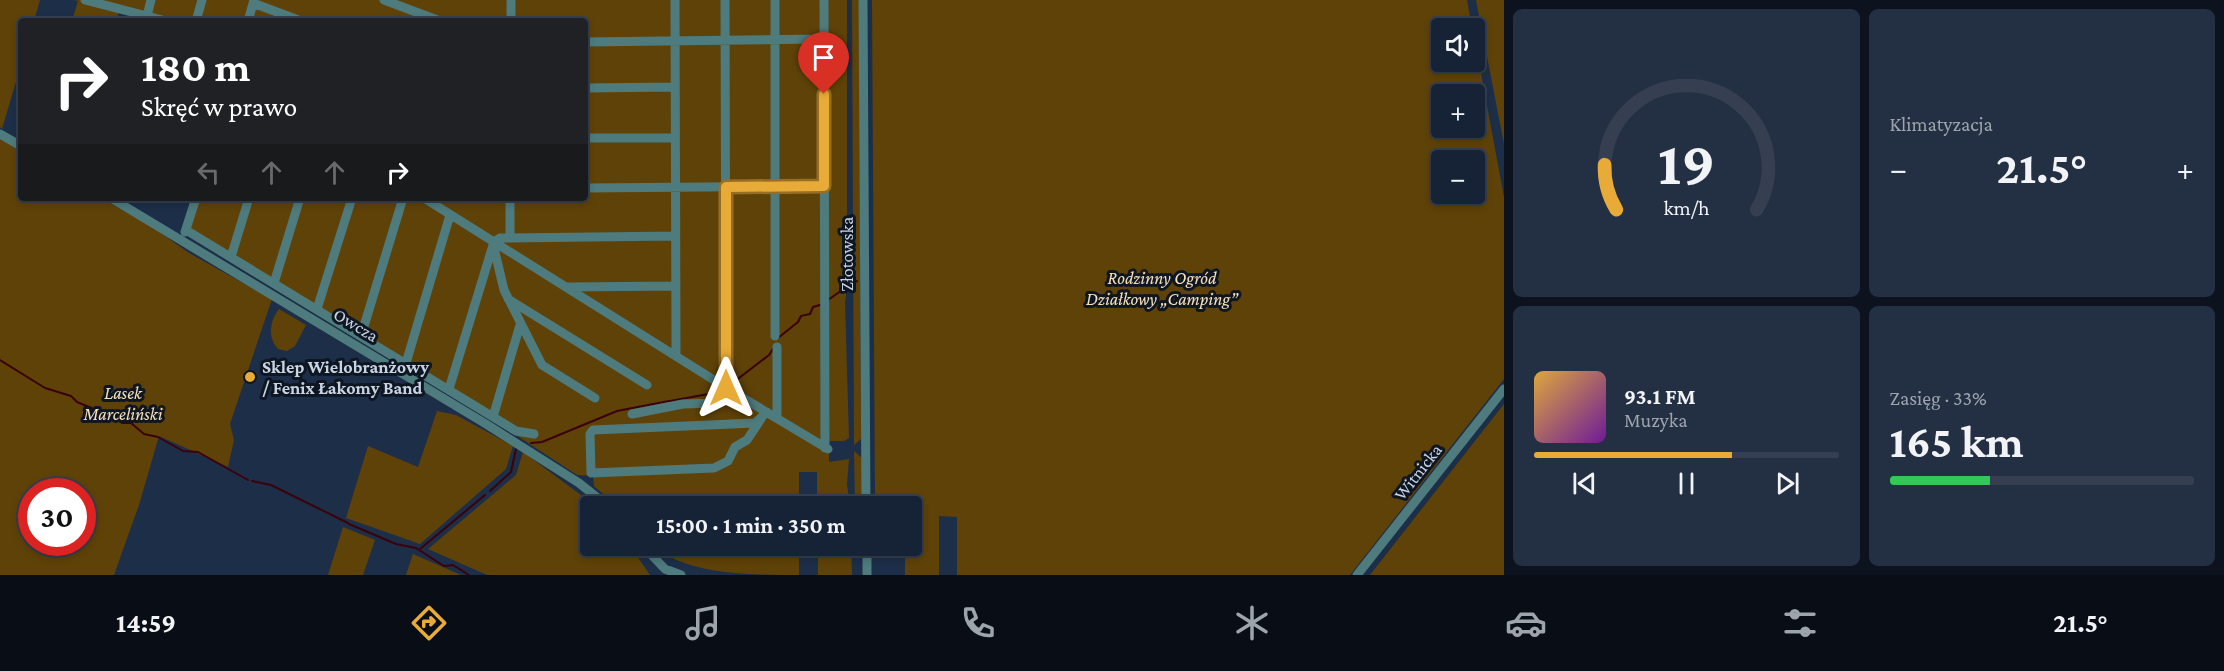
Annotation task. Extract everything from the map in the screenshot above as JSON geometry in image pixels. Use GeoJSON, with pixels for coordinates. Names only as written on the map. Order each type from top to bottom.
{"type":"FeatureCollection","features":[{"type":"Feature","properties":{"kind":"street"},"geometry":{"type":"LineString","coordinates":[[85,0],[155,18]]}},
{"type":"Feature","properties":{"kind":"street"},"geometry":{"type":"LineString","coordinates":[[147,16],[152,0]]}},
{"type":"Feature","properties":{"kind":"street"},"geometry":{"type":"LineString","coordinates":[[197,18],[202,0]]}},
{"type":"Feature","properties":{"kind":"street"},"geometry":{"type":"LineString","coordinates":[[384,0],[432,18]]}},
{"type":"Feature","properties":{"kind":"street"},"geometry":{"type":"LineString","coordinates":[[511,0],[511,18]]}},
{"type":"Feature","properties":{"kind":"street"},"geometry":{"type":"LineString","coordinates":[[675,0],[676,356]]}},
{"type":"Feature","properties":{"kind":"street"},"geometry":{"type":"LineString","coordinates":[[632,414],[683,404],[717,403],[730,390],[725,0]]}},
{"type":"Feature","properties":{"kind":"street"},"geometry":{"type":"LineString","coordinates":[[774,0],[775,336]]}},
{"type":"Feature","properties":{"kind":"street"},"geometry":{"type":"LineString","coordinates":[[429,201],[730,390],[764,416],[777,418],[827,448],[824,0]]}},
{"type":"Feature","properties":{"kind":"street","name":"Złotowska"},"geometry":{"type":"LineString","coordinates":[[862,0],[866,496]]}},
{"type":"Feature","properties":{"kind":"street"},"geometry":{"type":"LineString","coordinates":[[249,18],[254,1],[294,18]]}},
{"type":"Feature","properties":{"kind":"street"},"geometry":{"type":"LineString","coordinates":[[588,42],[823,39]]}},
{"type":"Feature","properties":{"kind":"street"},"geometry":{"type":"LineString","coordinates":[[588,88],[675,87]]}},
{"type":"Feature","properties":{"kind":"street"},"geometry":{"type":"LineString","coordinates":[[0,134],[18,144]]}},
{"type":"Feature","properties":{"kind":"street"},"geometry":{"type":"LineString","coordinates":[[588,138],[674,138]]}},
{"type":"Feature","properties":{"kind":"street"},"geometry":{"type":"LineString","coordinates":[[588,188],[824,186]]}},
{"type":"Feature","properties":{"kind":"street","name":"Owcza"},"geometry":{"type":"LineString","coordinates":[[116,201],[486,424],[579,483],[595,496]]}},
{"type":"Feature","properties":{"kind":"street"},"geometry":{"type":"LineString","coordinates":[[195,201],[186,231],[516,431],[534,434]]}},
{"type":"Feature","properties":{"kind":"street"},"geometry":{"type":"LineString","coordinates":[[231,257],[248,201]]}},
{"type":"Feature","properties":{"kind":"street"},"geometry":{"type":"LineString","coordinates":[[274,283],[299,201]]}},
{"type":"Feature","properties":{"kind":"street"},"geometry":{"type":"LineString","coordinates":[[317,309],[351,201]]}},
{"type":"Feature","properties":{"kind":"street"},"geometry":{"type":"LineString","coordinates":[[361,336],[402,201]]}},
{"type":"Feature","properties":{"kind":"street"},"geometry":{"type":"LineString","coordinates":[[510,201],[510,236]]}},
{"type":"Feature","properties":{"kind":"street"},"geometry":{"type":"LineString","coordinates":[[406,363],[450,215]]}},
{"type":"Feature","properties":{"kind":"street"},"geometry":{"type":"LineString","coordinates":[[494,242],[510,236],[675,236]]}},
{"type":"Feature","properties":{"kind":"street"},"geometry":{"type":"LineString","coordinates":[[494,242],[495,254],[508,300],[542,365],[595,398]]}},
{"type":"Feature","properties":{"kind":"street"},"geometry":{"type":"LineString","coordinates":[[449,389],[494,242]]}},
{"type":"Feature","properties":{"kind":"street"},"geometry":{"type":"LineString","coordinates":[[565,286],[676,286]]}},
{"type":"Feature","properties":{"kind":"street"},"geometry":{"type":"LineString","coordinates":[[508,300],[646,385]]}},
{"type":"Feature","properties":{"kind":"street"},"geometry":{"type":"LineString","coordinates":[[493,417],[520,325]]}},
{"type":"Feature","properties":{"kind":"street"},"geometry":{"type":"LineString","coordinates":[[777,347],[777,418]]}},
{"type":"Feature","properties":{"kind":"street","name":"Witnicka"},"geometry":{"type":"LineString","coordinates":[[1357,575],[1504,389]]}},
{"type":"Feature","properties":{"kind":"street"},"geometry":{"type":"LineString","coordinates":[[764,416],[747,440],[735,447],[728,461],[714,468],[590,474],[590,434],[593,430],[755,423],[764,416]]}},
{"type":"Feature","properties":{"kind":"street"},"geometry":{"type":"LineString","coordinates":[[653,556],[665,569],[681,575]]}},
{"type":"Feature","properties":{"kind":"street"},"geometry":{"type":"LineString","coordinates":[[867,556],[867,575]]}},
{"type":"Feature","properties":{"kind":"green space"},"geometry":{"type":"Polygon","coordinates":[[[0,0],[40,0],[35,18],[18,18],[18,75],[2,129],[0,127],[0,0]]]}},
{"type":"Feature","properties":{"kind":"green space"},"geometry":{"type":"Polygon","coordinates":[[[74,0],[847,0],[847,290],[845,302],[849,438],[844,441],[829,441],[829,462],[849,459],[849,496],[817,496],[817,472],[799,472],[799,496],[605,496],[594,486],[593,476],[577,475],[490,418],[187,235],[192,201],[588,201],[588,18],[143,18],[119,12],[117,18],[73,18],[78,1],[74,0]]]}},
{"type":"Feature","properties":{"kind":"green space"},"geometry":{"type":"Polygon","coordinates":[[[852,0],[859,0],[861,439],[854,445],[852,0]]]}},
{"type":"Feature","properties":{"kind":"green space","name":"Rodzinny Ogród Działkowy „Camping”"},"geometry":{"type":"Polygon","coordinates":[[[872,0],[1467,0],[1470,18],[1431,18],[1431,72],[1481,72],[1483,84],[1431,84],[1431,138],[1485,138],[1485,95],[1504,197],[1504,379],[1350,575],[957,575],[957,517],[939,516],[939,575],[905,575],[905,556],[922,556],[922,496],[875,496],[872,0]]]}},
{"type":"Feature","properties":{"kind":"green space"},"geometry":{"type":"Polygon","coordinates":[[[1476,0],[1504,0],[1504,144],[1485,46],[1485,18],[1480,18],[1476,0]]]}},
{"type":"Feature","properties":{"kind":"green space","name":"Lasek Marceliński"},"geometry":{"type":"Polygon","coordinates":[[[0,139],[18,149],[18,201],[107,201],[154,228],[189,253],[272,299],[230,424],[234,440],[228,467],[159,436],[139,505],[114,575],[0,575],[0,139]]]}},
{"type":"Feature","properties":{"kind":"green space"},"geometry":{"type":"Polygon","coordinates":[[[279,309],[306,325],[295,346],[287,351],[278,349],[271,334],[272,324],[279,309]]]}},
{"type":"Feature","properties":{"kind":"green space"},"geometry":{"type":"Polygon","coordinates":[[[1504,404],[1504,575],[1370,575],[1504,404]]]}},
{"type":"Feature","properties":{"kind":"green space"},"geometry":{"type":"Polygon","coordinates":[[[437,411],[456,415],[513,446],[506,469],[420,544],[346,518],[368,446],[418,467],[437,411]]]}},
{"type":"Feature","properties":{"kind":"green space"},"geometry":{"type":"Polygon","coordinates":[[[854,451],[862,458],[862,496],[855,496],[854,451]]]}},
{"type":"Feature","properties":{"kind":"green space"},"geometry":{"type":"Polygon","coordinates":[[[523,452],[582,496],[580,496],[580,556],[637,556],[650,575],[487,575],[428,549],[516,475],[523,452]]]}},
{"type":"Feature","properties":{"kind":"green space"},"geometry":{"type":"Polygon","coordinates":[[[343,527],[375,540],[363,575],[328,575],[343,527]]]}},
{"type":"Feature","properties":{"kind":"green space"},"geometry":{"type":"Polygon","coordinates":[[[413,554],[461,575],[406,575],[413,554]]]}},
{"type":"Feature","properties":{"kind":"green space"},"geometry":{"type":"Polygon","coordinates":[[[668,556],[799,556],[799,575],[761,575],[721,571],[684,563],[668,556]]]}},
{"type":"Feature","properties":{"kind":"green space"},"geometry":{"type":"Polygon","coordinates":[[[818,556],[851,556],[852,575],[818,575],[818,556]]]}},
{"type":"Feature","properties":{"kind":"waterway"},"geometry":{"type":"LineString","coordinates":[[828,300],[845,288]]}},
{"type":"Feature","properties":{"kind":"waterway"},"geometry":{"type":"LineString","coordinates":[[778,338],[798,322],[801,316],[810,314],[813,307],[823,304]]}},
{"type":"Feature","properties":{"kind":"waterway"},"geometry":{"type":"LineString","coordinates":[[730,385],[769,355],[773,349]]}},
{"type":"Feature","properties":{"kind":"waterway"},"geometry":{"type":"LineString","coordinates":[[0,360],[45,388],[71,396],[77,402],[101,412],[107,411],[122,423],[131,423],[144,434],[158,437],[183,451],[198,452],[248,480]]}},
{"type":"Feature","properties":{"kind":"waterway"},"geometry":{"type":"LineString","coordinates":[[670,401],[725,391]]}},
{"type":"Feature","properties":{"kind":"waterway"},"geometry":{"type":"LineString","coordinates":[[531,443],[542,442],[617,411],[669,401]]}},
{"type":"Feature","properties":{"kind":"waterway"},"geometry":{"type":"LineString","coordinates":[[490,491],[511,472],[516,449]]}},
{"type":"Feature","properties":{"kind":"waterway"},"geometry":{"type":"LineString","coordinates":[[252,481],[271,485],[348,523]]}},
{"type":"Feature","properties":{"kind":"waterway"},"geometry":{"type":"LineString","coordinates":[[420,549],[485,495]]}},
{"type":"Feature","properties":{"kind":"waterway"},"geometry":{"type":"LineString","coordinates":[[349,524],[396,544],[416,548],[444,566],[453,565],[469,575]]}},
{"type":"Feature","properties":{"kind":"place","name":"Sklep Wielobranżowy / Fenix Łakomy Band"},"geometry":{"type":"Point","coordinates":[250,377]}},
{"type":"Feature","properties":{"kind":"route"},"geometry":{"type":"LineString","coordinates":[[726,388],[726,187],[824,186],[824,94]]}}]}
